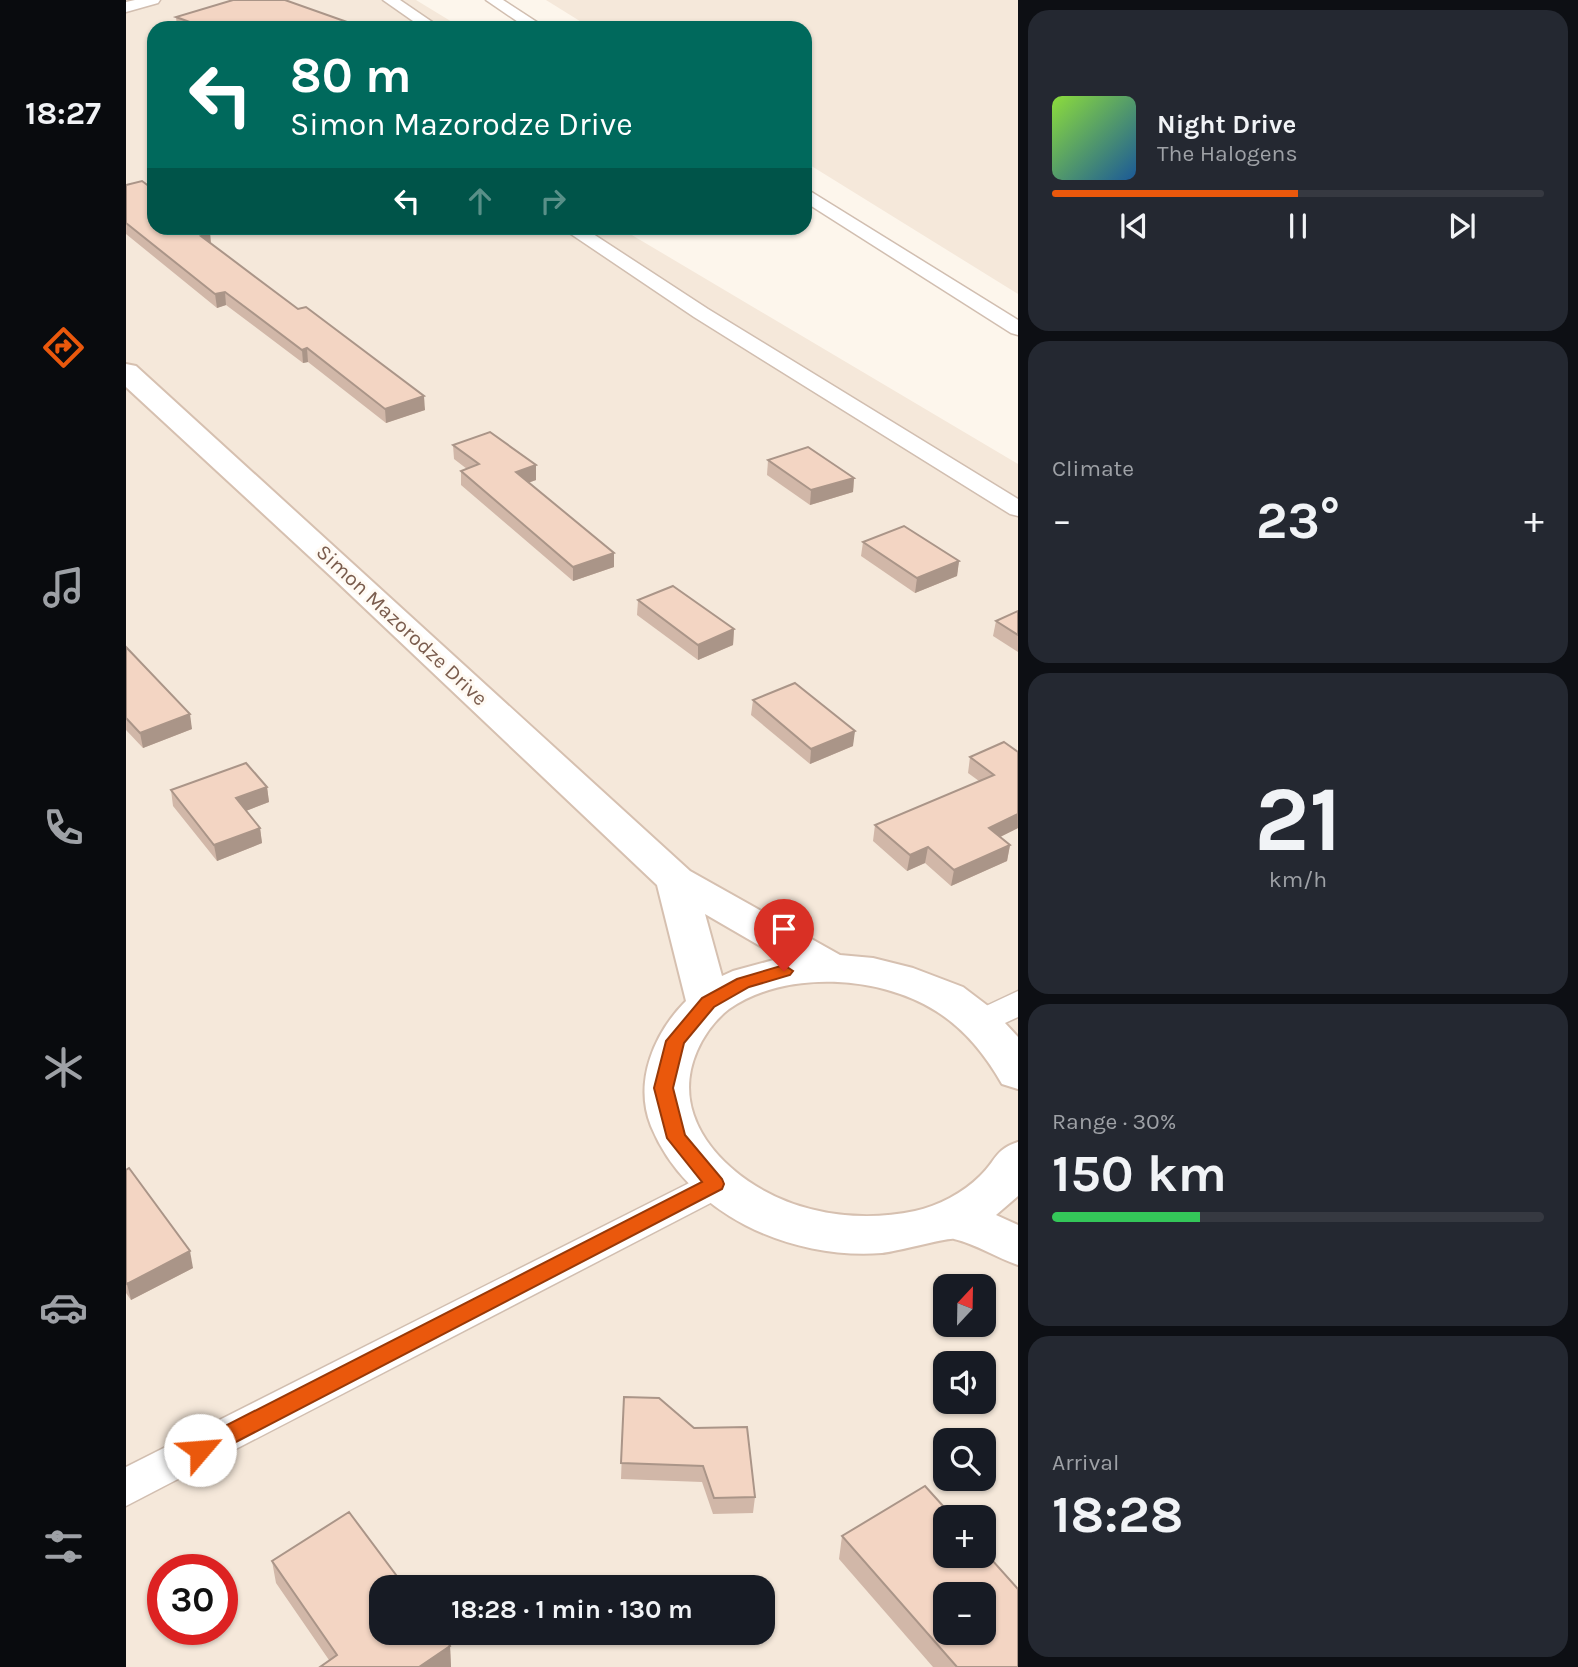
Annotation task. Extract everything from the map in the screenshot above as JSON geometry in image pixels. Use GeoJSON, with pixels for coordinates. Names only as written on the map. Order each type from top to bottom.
{"type":"FeatureCollection","features":[{"type":"Feature","properties":{"kind":"street"},"geometry":{"type":"LineString","coordinates":[[126,7],[153,0]]}},
{"type":"Feature","properties":{"kind":"street"},"geometry":{"type":"LineString","coordinates":[[390,0],[422,21]]}},
{"type":"Feature","properties":{"kind":"street"},"geometry":{"type":"LineString","coordinates":[[492,0],[526,21]]}},
{"type":"Feature","properties":{"kind":"street"},"geometry":{"type":"LineString","coordinates":[[812,198],[1018,329]]}},
{"type":"Feature","properties":{"kind":"street"},"geometry":{"type":"LineString","coordinates":[[583,235],[701,313],[1018,509]]}},
{"type":"Feature","properties":{"kind":"street","name":"Simon Mazorodze Drive"},"geometry":{"type":"LineString","coordinates":[[126,372],[348,574],[676,880],[828,967]]}},
{"type":"Feature","properties":{"kind":"street"},"geometry":{"type":"LineString","coordinates":[[676,880],[708,1003]]}},
{"type":"Feature","properties":{"kind":"street","name":"Simon Mazorodze Drive"},"geometry":{"type":"LineString","coordinates":[[1018,1073],[1000,1012],[949,999],[911,982],[870,971],[828,967],[784,971],[763,977],[743,983],[708,1003],[675,1041],[664,1088],[676,1138],[715,1184],[755,1210],[804,1228],[857,1236],[908,1232],[954,1218],[993,1193],[1018,1160]]}},
{"type":"Feature","properties":{"kind":"street"},"geometry":{"type":"LineString","coordinates":[[126,1488],[715,1184]]}},
{"type":"Feature","properties":{"kind":"street"},"geometry":{"type":"LineString","coordinates":[[954,1218],[1018,1246]]}},
{"type":"Feature","properties":{"kind":"shaded area"},"geometry":{"type":"Polygon","coordinates":[[[126,0],[416,0],[450,21],[147,21],[147,235],[632,235],[1018,464],[1018,1667],[126,1667],[126,0]]]}},
{"type":"Feature","properties":{"kind":"shaded area"},"geometry":{"type":"Polygon","coordinates":[[[546,0],[1018,0],[1018,294],[812,166],[812,21],[580,21],[546,0]]]}},
{"type":"Feature","properties":{"kind":"building"},"geometry":{"type":"Polygon","coordinates":[[[233,0],[285,0],[344,21],[187,21],[176,17],[233,0]]]}},
{"type":"Feature","properties":{"kind":"building"},"geometry":{"type":"Polygon","coordinates":[[[142,181],[147,185],[147,235],[204,235],[201,236],[298,309],[306,307],[424,396],[385,409],[307,348],[302,350],[225,292],[215,294],[126,223],[126,185],[142,181]]]}},
{"type":"Feature","properties":{"kind":"building"},"geometry":{"type":"Polygon","coordinates":[[[490,432],[536,465],[516,472],[614,553],[573,567],[461,471],[479,464],[453,445],[490,432]]]}},
{"type":"Feature","properties":{"kind":"building"},"geometry":{"type":"Polygon","coordinates":[[[808,447],[854,478],[811,490],[768,460],[808,447]]]}},
{"type":"Feature","properties":{"kind":"building"},"geometry":{"type":"Polygon","coordinates":[[[904,526],[959,561],[917,578],[863,542],[904,526]]]}},
{"type":"Feature","properties":{"kind":"building"},"geometry":{"type":"Polygon","coordinates":[[[673,586],[734,629],[698,645],[638,600],[673,586]]]}},
{"type":"Feature","properties":{"kind":"building"},"geometry":{"type":"Polygon","coordinates":[[[1018,611],[1018,635],[996,621],[1018,611]]]}},
{"type":"Feature","properties":{"kind":"building"},"geometry":{"type":"Polygon","coordinates":[[[126,647],[190,714],[140,733],[126,718],[126,647]]]}},
{"type":"Feature","properties":{"kind":"building"},"geometry":{"type":"Polygon","coordinates":[[[795,683],[855,731],[811,749],[753,700],[795,683]]]}},
{"type":"Feature","properties":{"kind":"building"},"geometry":{"type":"Polygon","coordinates":[[[1004,742],[1018,752],[1018,814],[989,828],[1010,845],[954,870],[928,847],[910,855],[875,825],[994,775],[970,757],[1004,742]]]}},
{"type":"Feature","properties":{"kind":"building"},"geometry":{"type":"Polygon","coordinates":[[[246,763],[267,787],[236,798],[260,828],[214,845],[171,790],[246,763]]]}},
{"type":"Feature","properties":{"kind":"building"},"geometry":{"type":"Polygon","coordinates":[[[129,1168],[190,1251],[127,1284],[126,1170],[129,1168]]]}},
{"type":"Feature","properties":{"kind":"building"},"geometry":{"type":"Polygon","coordinates":[[[624,1397],[659,1398],[694,1428],[747,1427],[755,1497],[714,1498],[703,1466],[621,1463],[624,1397]]]}},
{"type":"Feature","properties":{"kind":"building"},"geometry":{"type":"Polygon","coordinates":[[[925,1486],[942,1505],[933,1505],[933,1568],[996,1568],[996,1564],[1018,1589],[1018,1667],[957,1667],[938,1645],[996,1645],[996,1582],[933,1582],[933,1640],[842,1536],[925,1486]]]}},
{"type":"Feature","properties":{"kind":"building"},"geometry":{"type":"Polygon","coordinates":[[[349,1512],[396,1575],[369,1575],[369,1645],[450,1646],[419,1667],[320,1667],[337,1655],[272,1561],[349,1512]]]}},
{"type":"Feature","properties":{"kind":"route"},"geometry":{"type":"LineString","coordinates":[[200,1450],[715,1184],[676,1138],[664,1088],[675,1041],[708,1003],[743,983],[784,971]]}}]}
